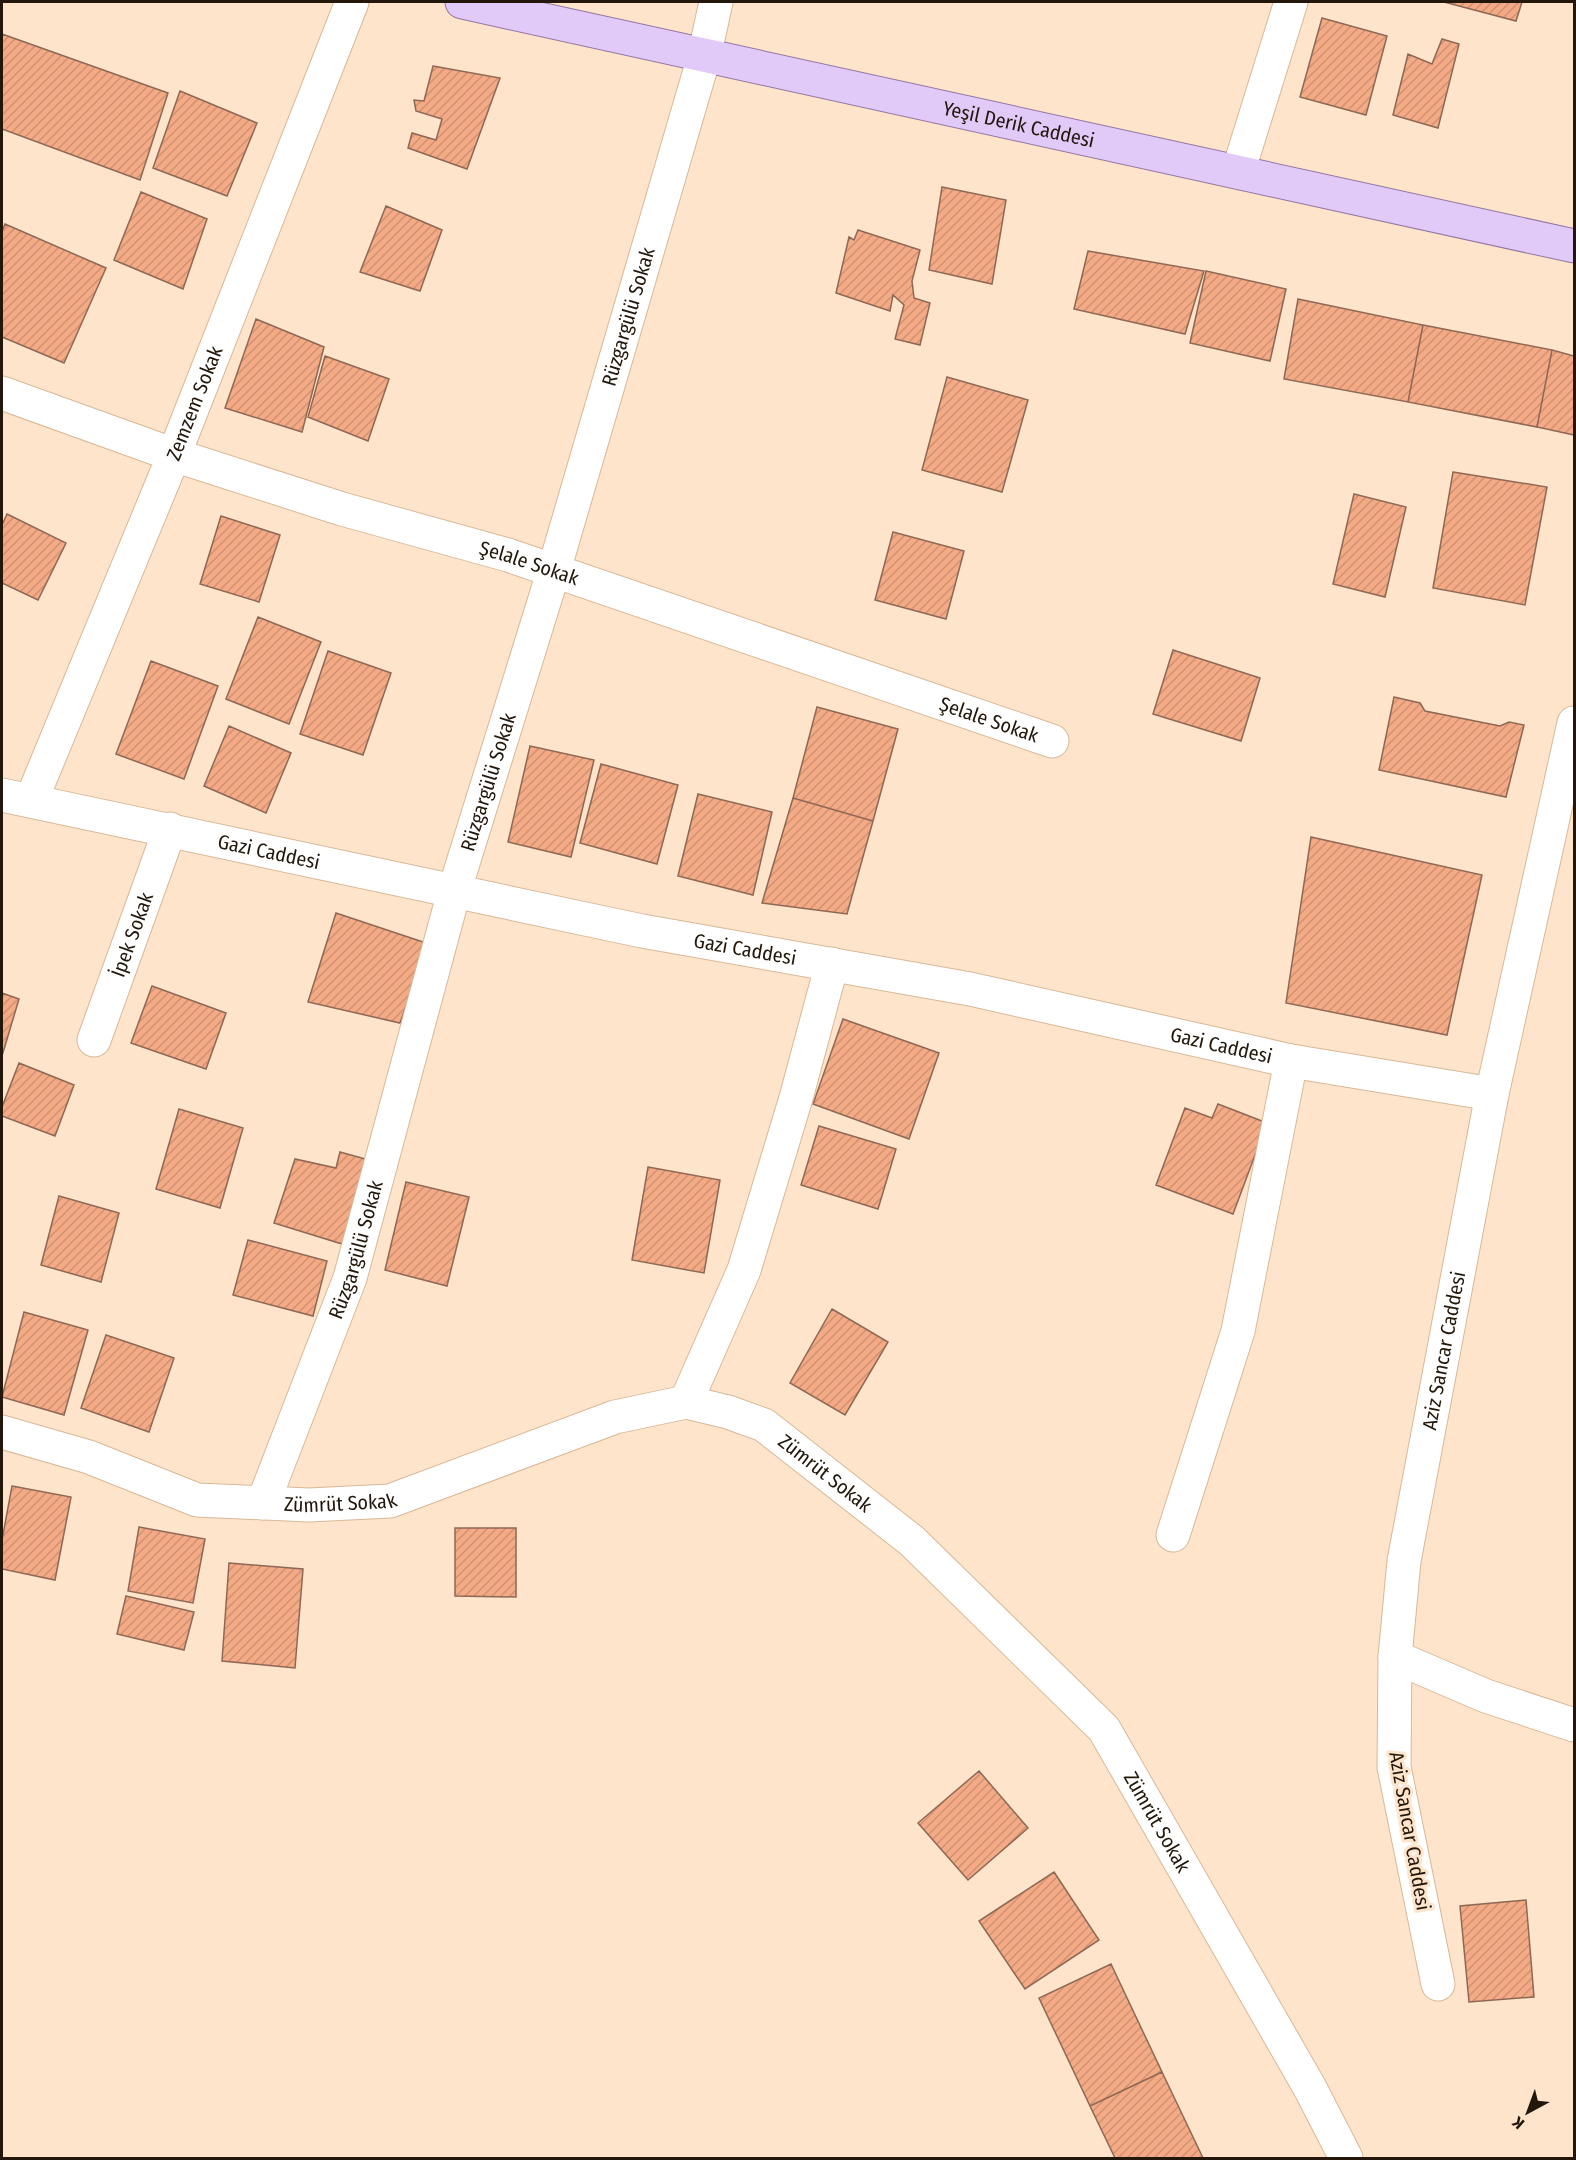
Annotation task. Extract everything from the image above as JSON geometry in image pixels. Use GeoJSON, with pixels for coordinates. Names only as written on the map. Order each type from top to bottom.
{"type":"FeatureCollection","features":[{"type":"Feature","properties":{"kind":"main road","name":"Yeşil Derik Caddesi"},"geometry":{"type":"LineString","coordinates":[[462,2],[704,57],[1575,246]]}},
{"type":"Feature","properties":{"kind":"street","name":"Zemzem Sokak"},"geometry":{"type":"LineString","coordinates":[[16,798],[174,455],[352,2]]}},
{"type":"Feature","properties":{"kind":"street","name":"Rüzgargülü Sokak"},"geometry":{"type":"LineString","coordinates":[[263,1503],[350,1278],[454,892],[554,570],[704,57],[716,2]]}},
{"type":"Feature","properties":{"kind":"street"},"geometry":{"type":"LineString","coordinates":[[1238,172],[1291,2]]}},
{"type":"Feature","properties":{"kind":"street","name":"Şelale Sokak"},"geometry":{"type":"LineString","coordinates":[[2,393],[174,455],[342,509],[554,570],[710,626],[1052,741]]}},
{"type":"Feature","properties":{"kind":"street","name":"Aziz Sancar Caddesi"},"geometry":{"type":"LineString","coordinates":[[1438,1983],[1394,1767],[1395,1657],[1404,1560],[1492,1094],[1575,723]]}},
{"type":"Feature","properties":{"kind":"street","name":"Gazi Caddesi"},"geometry":{"type":"LineString","coordinates":[[16,798],[630,928],[970,989],[1291,1061],[1492,1094]]}},
{"type":"Feature","properties":{"kind":"street","name":"İpek Sokak"},"geometry":{"type":"LineString","coordinates":[[94,1040],[170,830]]}},
{"type":"Feature","properties":{"kind":"street"},"geometry":{"type":"LineString","coordinates":[[686,1402],[744,1270],[796,1098],[832,964]]}},
{"type":"Feature","properties":{"kind":"street"},"geometry":{"type":"LineString","coordinates":[[1173,1535],[1238,1331],[1291,1061]]}},
{"type":"Feature","properties":{"kind":"street","name":"Zümrüt Sokak"},"geometry":{"type":"LineString","coordinates":[[2,1432],[88,1457],[197,1500],[309,1505],[390,1501],[615,1417],[686,1402],[728,1412],[764,1425],[912,1541],[1104,1729],[1310,2088],[1346,2158]]}},
{"type":"Feature","properties":{"kind":"street"},"geometry":{"type":"LineString","coordinates":[[1395,1657],[1486,1696],[1575,1725]]}},
{"type":"Feature","properties":{"kind":"building"},"geometry":{"type":"Polygon","coordinates":[[[1444,2],[1522,2],[1516,21],[1444,2]]]}},
{"type":"Feature","properties":{"kind":"building"},"geometry":{"type":"Polygon","coordinates":[[[1322,18],[1387,36],[1366,115],[1300,97],[1322,18]]]}},
{"type":"Feature","properties":{"kind":"building"},"geometry":{"type":"Polygon","coordinates":[[[2,34],[168,93],[140,180],[2,129],[2,34]]]}},
{"type":"Feature","properties":{"kind":"building"},"geometry":{"type":"Polygon","coordinates":[[[1442,39],[1459,44],[1438,128],[1393,115],[1408,54],[1432,64],[1442,39]]]}},
{"type":"Feature","properties":{"kind":"building"},"geometry":{"type":"Polygon","coordinates":[[[433,66],[500,78],[467,169],[408,148],[412,133],[436,140],[442,119],[416,111],[414,100],[424,101],[433,66]]]}},
{"type":"Feature","properties":{"kind":"building"},"geometry":{"type":"Polygon","coordinates":[[[180,91],[257,123],[227,196],[153,168],[180,91]]]}},
{"type":"Feature","properties":{"kind":"building"},"geometry":{"type":"Polygon","coordinates":[[[942,187],[1006,200],[992,284],[929,270],[942,187]]]}},
{"type":"Feature","properties":{"kind":"building"},"geometry":{"type":"Polygon","coordinates":[[[141,192],[207,219],[183,289],[114,260],[141,192]]]}},
{"type":"Feature","properties":{"kind":"building"},"geometry":{"type":"Polygon","coordinates":[[[386,206],[442,230],[420,291],[360,272],[386,206]]]}},
{"type":"Feature","properties":{"kind":"building"},"geometry":{"type":"Polygon","coordinates":[[[5,224],[106,268],[64,363],[2,337],[2,231],[5,224]]]}},
{"type":"Feature","properties":{"kind":"building"},"geometry":{"type":"Polygon","coordinates":[[[858,230],[920,250],[912,281],[914,298],[930,303],[920,345],[895,339],[904,305],[893,295],[890,311],[836,293],[849,237],[854,240],[858,230]]]}},
{"type":"Feature","properties":{"kind":"building"},"geometry":{"type":"Polygon","coordinates":[[[1088,251],[1204,271],[1185,334],[1074,309],[1088,251]]]}},
{"type":"Feature","properties":{"kind":"building"},"geometry":{"type":"Polygon","coordinates":[[[1206,271],[1286,289],[1270,361],[1190,343],[1206,271]]]}},
{"type":"Feature","properties":{"kind":"building"},"geometry":{"type":"Polygon","coordinates":[[[1298,299],[1423,325],[1408,402],[1284,379],[1298,299]]]}},
{"type":"Feature","properties":{"kind":"building"},"geometry":{"type":"Polygon","coordinates":[[[256,319],[324,347],[302,432],[225,408],[256,319]]]}},
{"type":"Feature","properties":{"kind":"building"},"geometry":{"type":"Polygon","coordinates":[[[1423,325],[1552,350],[1537,427],[1408,402],[1423,325]]]}},
{"type":"Feature","properties":{"kind":"building"},"geometry":{"type":"Polygon","coordinates":[[[1552,350],[1574,356],[1574,435],[1537,427],[1552,350]]]}},
{"type":"Feature","properties":{"kind":"building"},"geometry":{"type":"Polygon","coordinates":[[[325,356],[389,379],[368,441],[308,417],[325,356]]]}},
{"type":"Feature","properties":{"kind":"building"},"geometry":{"type":"Polygon","coordinates":[[[947,377],[1028,400],[1002,492],[922,470],[947,377]]]}},
{"type":"Feature","properties":{"kind":"building"},"geometry":{"type":"Polygon","coordinates":[[[1453,472],[1547,487],[1525,605],[1433,588],[1453,472]]]}},
{"type":"Feature","properties":{"kind":"building"},"geometry":{"type":"Polygon","coordinates":[[[1354,494],[1406,507],[1385,597],[1333,584],[1354,494]]]}},
{"type":"Feature","properties":{"kind":"building"},"geometry":{"type":"Polygon","coordinates":[[[7,514],[66,543],[38,600],[2,583],[2,525],[7,514]]]}},
{"type":"Feature","properties":{"kind":"building"},"geometry":{"type":"Polygon","coordinates":[[[221,516],[280,535],[259,602],[200,584],[221,516]]]}},
{"type":"Feature","properties":{"kind":"building"},"geometry":{"type":"Polygon","coordinates":[[[893,532],[964,551],[946,619],[875,600],[893,532]]]}},
{"type":"Feature","properties":{"kind":"building"},"geometry":{"type":"Polygon","coordinates":[[[258,617],[321,642],[289,724],[226,699],[258,617]]]}},
{"type":"Feature","properties":{"kind":"building"},"geometry":{"type":"Polygon","coordinates":[[[1173,650],[1260,678],[1241,741],[1153,714],[1173,650]]]}},
{"type":"Feature","properties":{"kind":"building"},"geometry":{"type":"Polygon","coordinates":[[[328,651],[391,673],[363,755],[300,734],[328,651]]]}},
{"type":"Feature","properties":{"kind":"building"},"geometry":{"type":"Polygon","coordinates":[[[151,661],[218,686],[184,779],[116,754],[151,661]]]}},
{"type":"Feature","properties":{"kind":"building"},"geometry":{"type":"Polygon","coordinates":[[[1394,697],[1420,703],[1425,711],[1500,726],[1509,722],[1524,725],[1506,797],[1379,770],[1394,697]]]}},
{"type":"Feature","properties":{"kind":"building"},"geometry":{"type":"Polygon","coordinates":[[[817,707],[898,729],[873,821],[793,798],[817,707]]]}},
{"type":"Feature","properties":{"kind":"building"},"geometry":{"type":"Polygon","coordinates":[[[229,726],[291,753],[266,813],[204,786],[229,726]]]}},
{"type":"Feature","properties":{"kind":"building"},"geometry":{"type":"Polygon","coordinates":[[[530,746],[594,760],[571,857],[508,842],[530,746]]]}},
{"type":"Feature","properties":{"kind":"building"},"geometry":{"type":"Polygon","coordinates":[[[601,764],[678,785],[657,864],[580,843],[601,764]]]}},
{"type":"Feature","properties":{"kind":"building"},"geometry":{"type":"Polygon","coordinates":[[[698,794],[772,812],[753,895],[678,876],[698,794]]]}},
{"type":"Feature","properties":{"kind":"building"},"geometry":{"type":"Polygon","coordinates":[[[793,798],[873,821],[847,914],[762,903],[793,798]]]}},
{"type":"Feature","properties":{"kind":"building"},"geometry":{"type":"Polygon","coordinates":[[[1311,837],[1482,875],[1447,1035],[1286,1003],[1311,837]]]}},
{"type":"Feature","properties":{"kind":"building"},"geometry":{"type":"Polygon","coordinates":[[[336,913],[429,944],[400,1023],[308,1002],[336,913]]]}},
{"type":"Feature","properties":{"kind":"building"},"geometry":{"type":"Polygon","coordinates":[[[152,986],[226,1013],[206,1069],[131,1043],[152,986]]]}},
{"type":"Feature","properties":{"kind":"building"},"geometry":{"type":"Polygon","coordinates":[[[2,993],[19,999],[2,1056],[2,993]]]}},
{"type":"Feature","properties":{"kind":"building"},"geometry":{"type":"Polygon","coordinates":[[[843,1019],[939,1053],[909,1139],[813,1104],[843,1019]]]}},
{"type":"Feature","properties":{"kind":"building"},"geometry":{"type":"Polygon","coordinates":[[[19,1063],[74,1085],[55,1136],[2,1116],[2,1107],[19,1063]]]}},
{"type":"Feature","properties":{"kind":"building"},"geometry":{"type":"Polygon","coordinates":[[[1218,1104],[1267,1123],[1233,1214],[1156,1185],[1185,1108],[1212,1118],[1218,1104]]]}},
{"type":"Feature","properties":{"kind":"building"},"geometry":{"type":"Polygon","coordinates":[[[179,1109],[243,1128],[220,1208],[156,1189],[179,1109]]]}},
{"type":"Feature","properties":{"kind":"building"},"geometry":{"type":"Polygon","coordinates":[[[819,1126],[896,1149],[878,1209],[801,1185],[819,1126]]]}},
{"type":"Feature","properties":{"kind":"building"},"geometry":{"type":"Polygon","coordinates":[[[340,1152],[369,1160],[342,1244],[274,1223],[295,1159],[336,1168],[340,1152]]]}},
{"type":"Feature","properties":{"kind":"building"},"geometry":{"type":"Polygon","coordinates":[[[648,1167],[720,1180],[704,1273],[632,1260],[648,1167]]]}},
{"type":"Feature","properties":{"kind":"building"},"geometry":{"type":"Polygon","coordinates":[[[406,1182],[469,1197],[447,1286],[385,1270],[406,1182]]]}},
{"type":"Feature","properties":{"kind":"building"},"geometry":{"type":"Polygon","coordinates":[[[59,1196],[119,1213],[101,1282],[41,1265],[59,1196]]]}},
{"type":"Feature","properties":{"kind":"building"},"geometry":{"type":"Polygon","coordinates":[[[248,1240],[327,1261],[313,1316],[233,1295],[248,1240]]]}},
{"type":"Feature","properties":{"kind":"building"},"geometry":{"type":"Polygon","coordinates":[[[832,1309],[888,1342],[845,1415],[790,1383],[832,1309]]]}},
{"type":"Feature","properties":{"kind":"building"},"geometry":{"type":"Polygon","coordinates":[[[24,1312],[88,1330],[64,1415],[2,1397],[24,1312]]]}},
{"type":"Feature","properties":{"kind":"building"},"geometry":{"type":"Polygon","coordinates":[[[106,1335],[174,1358],[149,1432],[81,1408],[106,1335]]]}},
{"type":"Feature","properties":{"kind":"building"},"geometry":{"type":"Polygon","coordinates":[[[12,1486],[71,1497],[55,1580],[2,1569],[2,1540],[12,1486]]]}},
{"type":"Feature","properties":{"kind":"building"},"geometry":{"type":"Polygon","coordinates":[[[139,1527],[205,1539],[193,1603],[128,1591],[139,1527]]]}},
{"type":"Feature","properties":{"kind":"building"},"geometry":{"type":"Polygon","coordinates":[[[455,1528],[516,1528],[516,1597],[455,1596],[455,1528]]]}},
{"type":"Feature","properties":{"kind":"building"},"geometry":{"type":"Polygon","coordinates":[[[229,1563],[303,1569],[295,1668],[222,1661],[229,1563]]]}},
{"type":"Feature","properties":{"kind":"building"},"geometry":{"type":"Polygon","coordinates":[[[126,1596],[194,1612],[184,1650],[117,1634],[126,1596]]]}},
{"type":"Feature","properties":{"kind":"building"},"geometry":{"type":"Polygon","coordinates":[[[979,1771],[1028,1828],[968,1880],[918,1823],[979,1771]]]}},
{"type":"Feature","properties":{"kind":"building"},"geometry":{"type":"Polygon","coordinates":[[[1054,1872],[1099,1940],[1025,1989],[979,1921],[1054,1872]]]}},
{"type":"Feature","properties":{"kind":"building"},"geometry":{"type":"Polygon","coordinates":[[[1526,1900],[1534,1997],[1469,2002],[1460,1906],[1526,1900]]]}},
{"type":"Feature","properties":{"kind":"building"},"geometry":{"type":"Polygon","coordinates":[[[1111,1964],[1162,2072],[1090,2106],[1039,1998],[1111,1964]]]}},
{"type":"Feature","properties":{"kind":"building"},"geometry":{"type":"Polygon","coordinates":[[[1162,2072],[1203,2158],[1115,2158],[1090,2106],[1162,2072]]]}}]}
